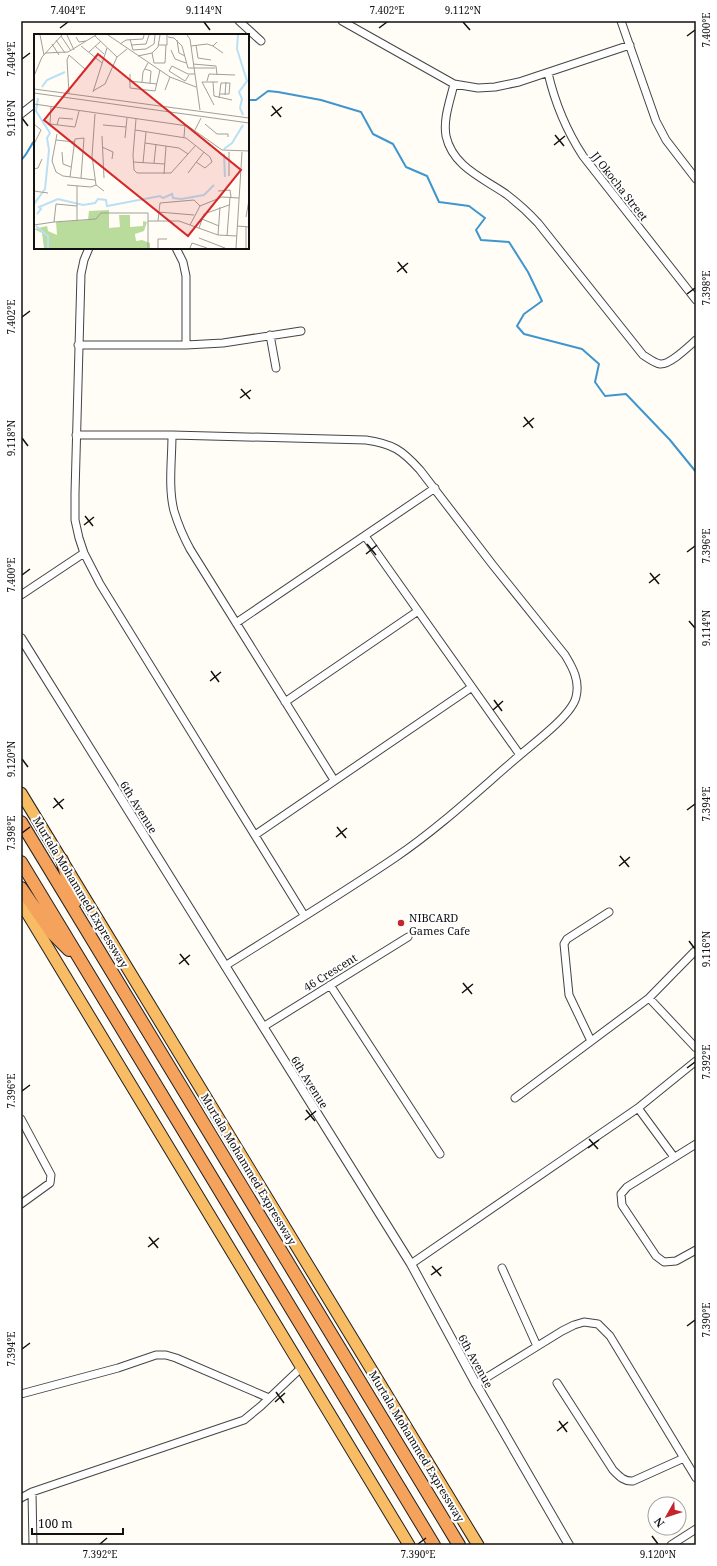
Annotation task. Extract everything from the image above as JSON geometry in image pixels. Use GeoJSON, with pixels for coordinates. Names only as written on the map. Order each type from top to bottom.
{"type":"FeatureCollection","features":[{"type":"Feature","properties":{"kind":"highway","name":"Murtala Mohammed Expressway"},"geometry":{"type":"LineString","coordinates":[[21,793],[478,1545]]}},
{"type":"Feature","properties":{"kind":"highway","name":"Murtala Mohammed Expressway"},"geometry":{"type":"LineString","coordinates":[[21,822],[459,1545]]}},
{"type":"Feature","properties":{"kind":"highway"},"geometry":{"type":"LineString","coordinates":[[62,860],[82,922]]}},
{"type":"Feature","properties":{"kind":"highway"},"geometry":{"type":"LineString","coordinates":[[21,862],[434,1545]]}},
{"type":"Feature","properties":{"kind":"highway"},"geometry":{"type":"LineString","coordinates":[[21,888],[52,934],[82,963]]}},
{"type":"Feature","properties":{"kind":"highway"},"geometry":{"type":"LineString","coordinates":[[21,903],[409,1545]]}},
{"type":"Feature","properties":{"kind":"street"},"geometry":{"type":"LineString","coordinates":[[239,21],[261,41]]}},
{"type":"Feature","properties":{"kind":"street"},"geometry":{"type":"LineString","coordinates":[[342,21],[454,84],[478,88],[495,87],[519,82],[630,45]]}},
{"type":"Feature","properties":{"kind":"street"},"geometry":{"type":"LineString","coordinates":[[621,21],[656,122],[666,140],[696,179]]}},
{"type":"Feature","properties":{"kind":"street","name":"JJ Okocha Street"},"geometry":{"type":"LineString","coordinates":[[548,73],[555,101],[572,139],[583,156],[696,300]]}},
{"type":"Feature","properties":{"kind":"street"},"geometry":{"type":"LineString","coordinates":[[454,84],[446,119],[446,135],[451,151],[461,164],[524,208],[538,223],[643,355],[661,364],[670,361],[696,340]]}},
{"type":"Feature","properties":{"kind":"street"},"geometry":{"type":"LineString","coordinates":[[21,114],[34,104]]}},
{"type":"Feature","properties":{"kind":"street"},"geometry":{"type":"LineString","coordinates":[[90,249],[84,260],[81,274],[76,435],[75,520],[84,553],[100,584],[304,916]]}},
{"type":"Feature","properties":{"kind":"street"},"geometry":{"type":"LineString","coordinates":[[176,249],[183,262],[186,276],[186,345]]}},
{"type":"Feature","properties":{"kind":"street"},"geometry":{"type":"LineString","coordinates":[[78,345],[186,345],[223,343],[302,331]]}},
{"type":"Feature","properties":{"kind":"street"},"geometry":{"type":"LineString","coordinates":[[270,335],[276,368]]}},
{"type":"Feature","properties":{"kind":"street"},"geometry":{"type":"LineString","coordinates":[[76,435],[172,435],[366,440],[395,448],[407,456],[435,488],[492,564],[565,654],[575,670],[577,685],[576,698],[570,708],[561,719],[520,755],[397,856],[225,966]]}},
{"type":"Feature","properties":{"kind":"street"},"geometry":{"type":"LineString","coordinates":[[172,435],[171,494],[180,530],[190,549],[334,780]]}},
{"type":"Feature","properties":{"kind":"street"},"geometry":{"type":"LineString","coordinates":[[236,623],[435,488]]}},
{"type":"Feature","properties":{"kind":"street"},"geometry":{"type":"LineString","coordinates":[[365,536],[520,755]]}},
{"type":"Feature","properties":{"kind":"street"},"geometry":{"type":"LineString","coordinates":[[21,595],[84,553]]}},
{"type":"Feature","properties":{"kind":"street"},"geometry":{"type":"LineString","coordinates":[[285,702],[418,611]]}},
{"type":"Feature","properties":{"kind":"street","name":"6th Avenue"},"geometry":{"type":"LineString","coordinates":[[21,638],[411,1264],[476,1384],[569,1545]]}},
{"type":"Feature","properties":{"kind":"street"},"geometry":{"type":"LineString","coordinates":[[254,835],[472,687]]}},
{"type":"Feature","properties":{"kind":"street"},"geometry":{"type":"LineString","coordinates":[[592,1041],[569,995],[564,944],[567,939],[609,912]]}},
{"type":"Feature","properties":{"kind":"street","name":"46 Crescent"},"geometry":{"type":"LineString","coordinates":[[263,1027],[408,937]]}},
{"type":"Feature","properties":{"kind":"street"},"geometry":{"type":"LineString","coordinates":[[515,1098],[649,998],[696,950]]}},
{"type":"Feature","properties":{"kind":"street"},"geometry":{"type":"LineString","coordinates":[[330,985],[440,1154]]}},
{"type":"Feature","properties":{"kind":"street"},"geometry":{"type":"LineString","coordinates":[[649,998],[696,1048]]}},
{"type":"Feature","properties":{"kind":"street"},"geometry":{"type":"LineString","coordinates":[[411,1264],[638,1108],[696,1061]]}},
{"type":"Feature","properties":{"kind":"street"},"geometry":{"type":"LineString","coordinates":[[638,1108],[674,1157]]}},
{"type":"Feature","properties":{"kind":"street"},"geometry":{"type":"LineString","coordinates":[[21,1119],[51,1175],[50,1183],[21,1204]]}},
{"type":"Feature","properties":{"kind":"street"},"geometry":{"type":"LineString","coordinates":[[696,1144],[627,1187],[621,1194],[622,1205],[656,1256],[664,1262],[676,1261],[696,1250]]}},
{"type":"Feature","properties":{"kind":"street"},"geometry":{"type":"LineString","coordinates":[[502,1268],[537,1346]]}},
{"type":"Feature","properties":{"kind":"street"},"geometry":{"type":"LineString","coordinates":[[476,1384],[574,1325],[584,1322],[598,1324],[610,1336],[696,1478]]}},
{"type":"Feature","properties":{"kind":"street"},"geometry":{"type":"LineString","coordinates":[[21,1394],[118,1368],[156,1355],[166,1355],[269,1398]]}},
{"type":"Feature","properties":{"kind":"street"},"geometry":{"type":"LineString","coordinates":[[21,1498],[32,1492],[244,1420],[302,1367]]}},
{"type":"Feature","properties":{"kind":"street"},"geometry":{"type":"LineString","coordinates":[[557,1383],[613,1470],[628,1482],[684,1458]]}},
{"type":"Feature","properties":{"kind":"street"},"geometry":{"type":"LineString","coordinates":[[32,1492],[33,1545]]}},
{"type":"Feature","properties":{"kind":"street"},"geometry":{"type":"LineString","coordinates":[[671,1545],[696,1529]]}},
{"type":"Feature","properties":{"kind":"waterway"},"geometry":{"type":"LineString","coordinates":[[249,100],[256,100],[268,91],[278,92],[321,100],[361,112],[373,134],[393,144],[406,167],[427,176],[439,202],[469,206],[485,218],[476,230],[481,240],[509,242],[528,272],[542,301],[524,314],[517,326],[524,334],[582,349],[599,364],[595,382],[605,396],[626,394],[670,440],[696,472]]}},
{"type":"Feature","properties":{"kind":"waterway"},"geometry":{"type":"LineString","coordinates":[[21,160],[34,141]]}},
{"type":"Feature","properties":{"kind":"place","name":"NIBCARD Games Cafe"},"geometry":{"type":"Point","coordinates":[401,923]}}]}
